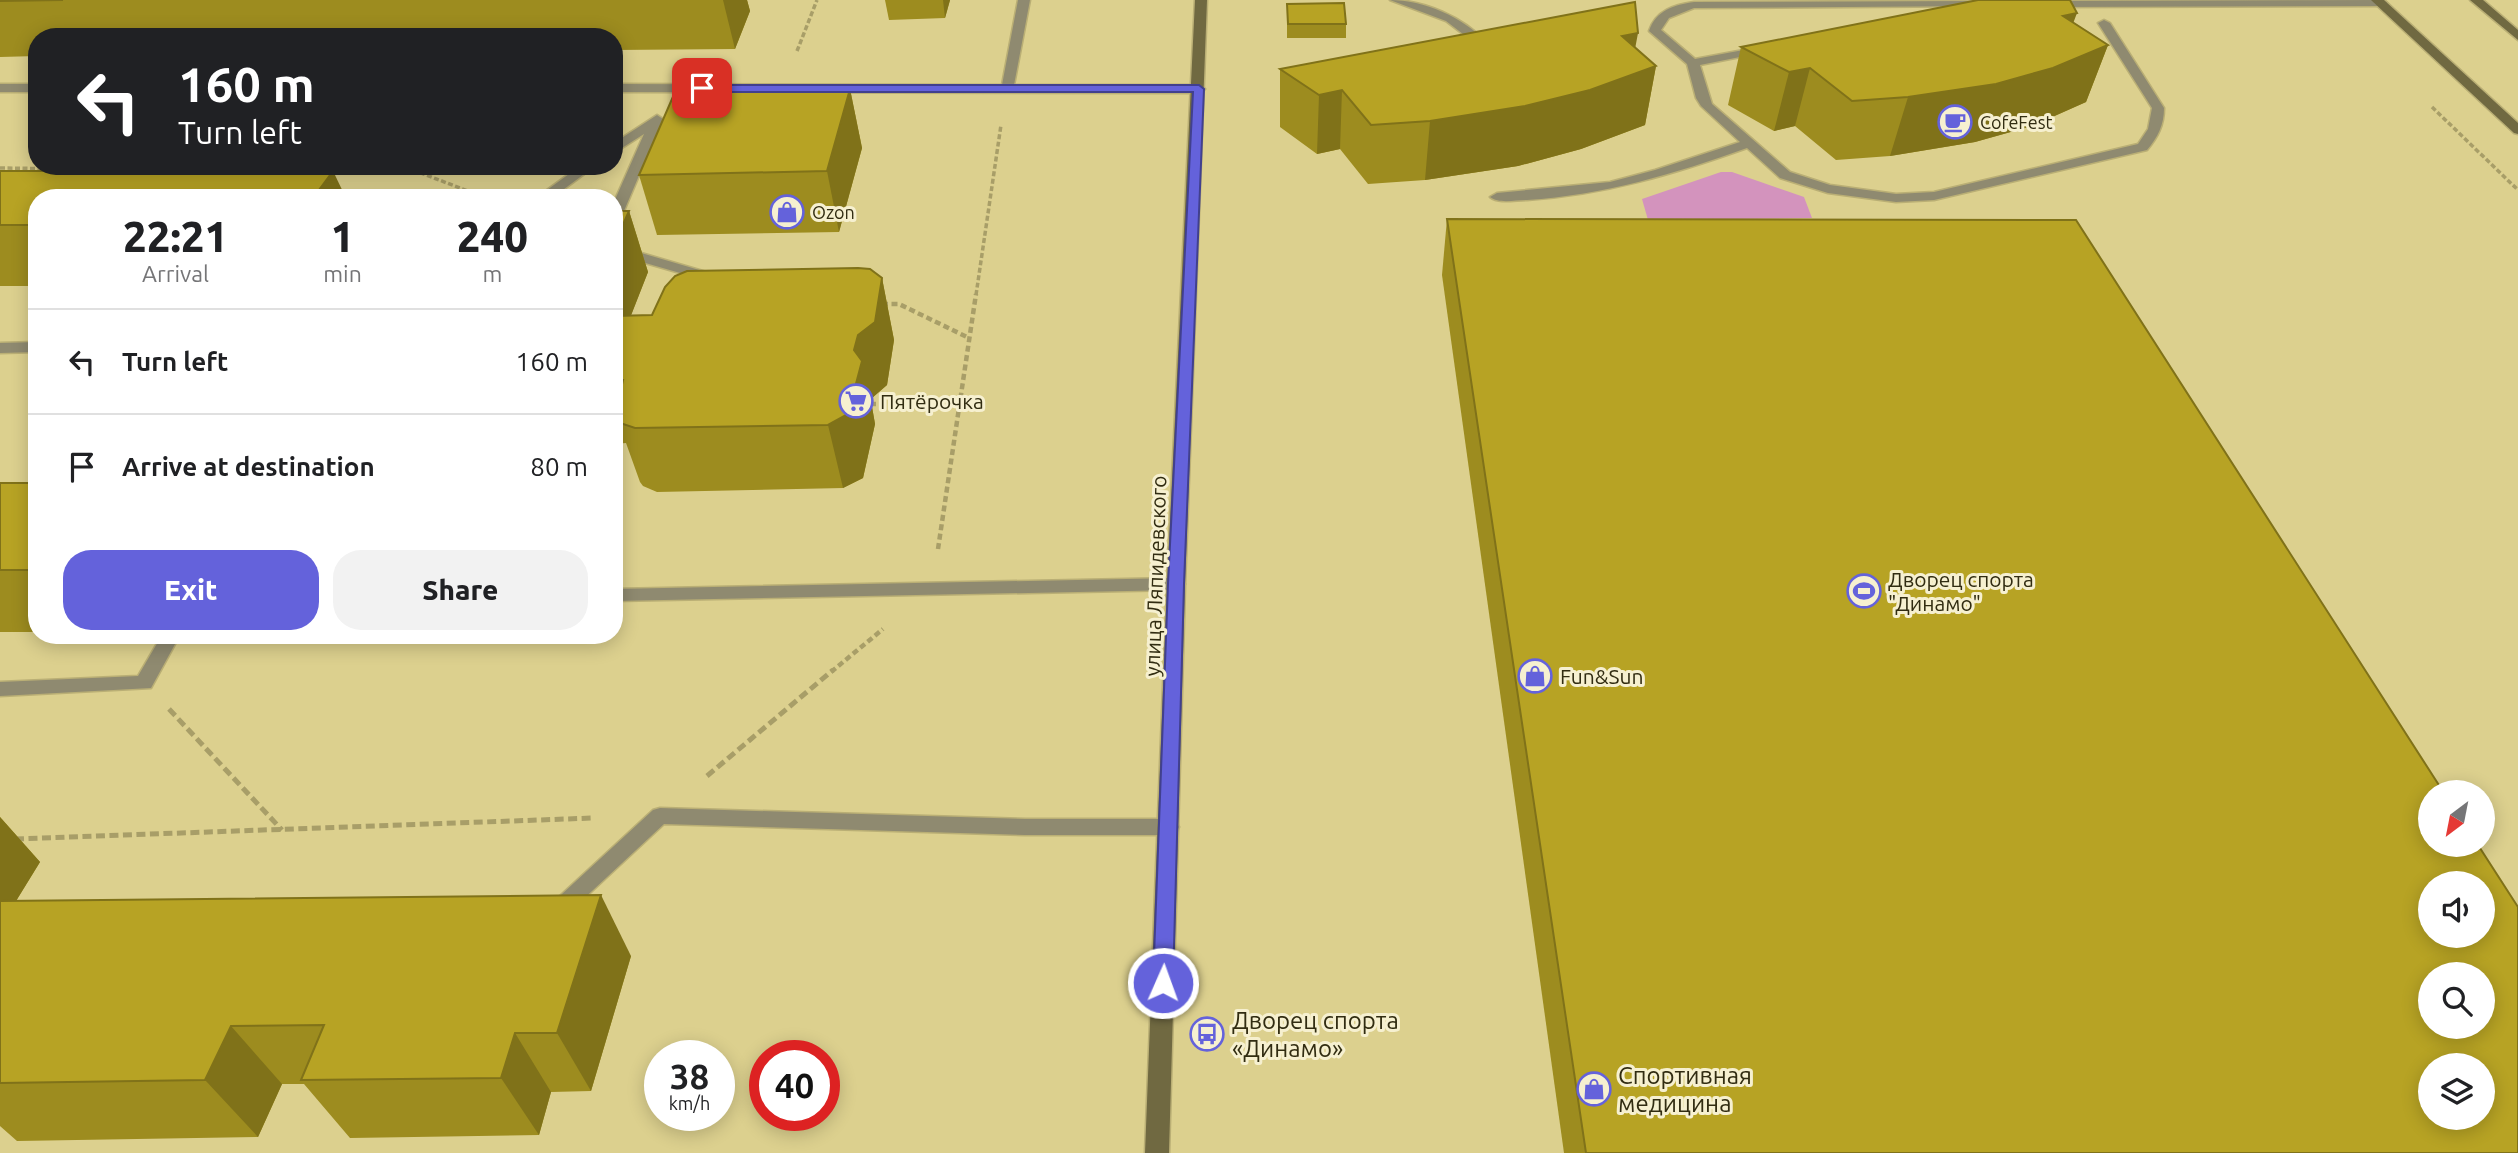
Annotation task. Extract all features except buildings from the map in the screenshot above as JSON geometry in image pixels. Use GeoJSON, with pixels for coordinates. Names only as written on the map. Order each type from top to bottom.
{"type":"FeatureCollection","features":[{"type":"Feature","properties":{"kind":"street","name":"улица Ляпидевского"},"geometry":{"type":"LineString","coordinates":[[1157,1153],[1176,584],[1201,0]]}},
{"type":"Feature","properties":{"kind":"street"},"geometry":{"type":"LineString","coordinates":[[2476,0],[2518,36]]}},
{"type":"Feature","properties":{"kind":"street"},"geometry":{"type":"LineString","coordinates":[[2379,2],[2518,130]]}},
{"type":"Feature","properties":{"kind":"lane"},"geometry":{"type":"LineString","coordinates":[[1007,89],[1024,0]]}},
{"type":"Feature","properties":{"kind":"lane"},"geometry":{"type":"LineString","coordinates":[[1396,0],[1450,19],[1480,42]]}},
{"type":"Feature","properties":{"kind":"lane"},"geometry":{"type":"LineString","coordinates":[[2036,4],[2379,2]]}},
{"type":"Feature","properties":{"kind":"lane"},"geometry":{"type":"LineString","coordinates":[[1995,4],[1694,5],[1668,13],[1649,31],[1693,63],[1704,103],[1785,175],[1828,189],[1896,198],[1934,196],[2142,147],[2158,124],[2158,108],[2104,23]]}},
{"type":"Feature","properties":{"kind":"lane"},"geometry":{"type":"LineString","coordinates":[[1917,17],[1930,14]]}},
{"type":"Feature","properties":{"kind":"lane"},"geometry":{"type":"LineString","coordinates":[[1693,63],[1774,46]]}},
{"type":"Feature","properties":{"kind":"lane"},"geometry":{"type":"LineString","coordinates":[[0,88],[28,88]]}},
{"type":"Feature","properties":{"kind":"lane"},"geometry":{"type":"LineString","coordinates":[[623,88],[1199,89]]}},
{"type":"Feature","properties":{"kind":"lane"},"geometry":{"type":"LineString","coordinates":[[623,143],[702,88]]}},
{"type":"Feature","properties":{"kind":"lane"},"geometry":{"type":"LineString","coordinates":[[623,200],[668,112]]}},
{"type":"Feature","properties":{"kind":"lane"},"geometry":{"type":"LineString","coordinates":[[1497,197],[1608,186],[1749,144]]}},
{"type":"Feature","properties":{"kind":"lane"},"geometry":{"type":"LineString","coordinates":[[556,189],[576,175]]}},
{"type":"Feature","properties":{"kind":"lane"},"geometry":{"type":"LineString","coordinates":[[623,252],[728,283]]}},
{"type":"Feature","properties":{"kind":"lane"},"geometry":{"type":"LineString","coordinates":[[0,348],[28,347]]}},
{"type":"Feature","properties":{"kind":"lane"},"geometry":{"type":"LineString","coordinates":[[623,595],[1176,584]]}},
{"type":"Feature","properties":{"kind":"lane"},"geometry":{"type":"LineString","coordinates":[[0,689],[144,683],[166,644]]}},
{"type":"Feature","properties":{"kind":"lane"},"geometry":{"type":"LineString","coordinates":[[541,925],[660,816],[1025,827],[1169,827]]}},
{"type":"Feature","properties":{"kind":"path"},"geometry":{"type":"LineString","coordinates":[[782,89],[817,0]]}},
{"type":"Feature","properties":{"kind":"path"},"geometry":{"type":"LineString","coordinates":[[13,839],[660,816],[932,588],[1007,89]]}},
{"type":"Feature","properties":{"kind":"path"},"geometry":{"type":"LineString","coordinates":[[0,168],[28,168]]}},
{"type":"Feature","properties":{"kind":"path"},"geometry":{"type":"LineString","coordinates":[[426,175],[463,189]]}},
{"type":"Feature","properties":{"kind":"path"},"geometry":{"type":"LineString","coordinates":[[872,304],[899,304],[969,338]]}},
{"type":"Feature","properties":{"kind":"path"},"geometry":{"type":"LineString","coordinates":[[870,404],[960,403]]}},
{"type":"Feature","properties":{"kind":"path"},"geometry":{"type":"LineString","coordinates":[[144,683],[282,830]]}},
{"type":"Feature","properties":{"kind":"shaded area"},"geometry":{"type":"Polygon","coordinates":[[[1721,172],[1732,172],[1804,197],[1812,218],[1648,220],[1642,199],[1721,172]]]}},
{"type":"Feature","properties":{"kind":"place","name":"CofeFest"},"geometry":{"type":"Point","coordinates":[1955,122]}},
{"type":"Feature","properties":{"kind":"place","name":"Ozon"},"geometry":{"type":"Point","coordinates":[787,212]}},
{"type":"Feature","properties":{"kind":"place","name":"Пятёрочка"},"geometry":{"type":"Point","coordinates":[856,401]}},
{"type":"Feature","properties":{"kind":"place","name":"Дворец спорта \"Динамо\""},"geometry":{"type":"Point","coordinates":[1864,591]}},
{"type":"Feature","properties":{"kind":"place","name":"Fun&Sun"},"geometry":{"type":"Point","coordinates":[1535,676]}},
{"type":"Feature","properties":{"kind":"place","name":"Дворец спорта «Динамо»"},"geometry":{"type":"Point","coordinates":[1207,1034]}},
{"type":"Feature","properties":{"kind":"place","name":"Спортивная медицина"},"geometry":{"type":"Point","coordinates":[1594,1089]}},
{"type":"Feature","properties":{"kind":"route"},"geometry":{"type":"LineString","coordinates":[[702,88],[1199,89],[1176,584],[1163,983]]}}]}
